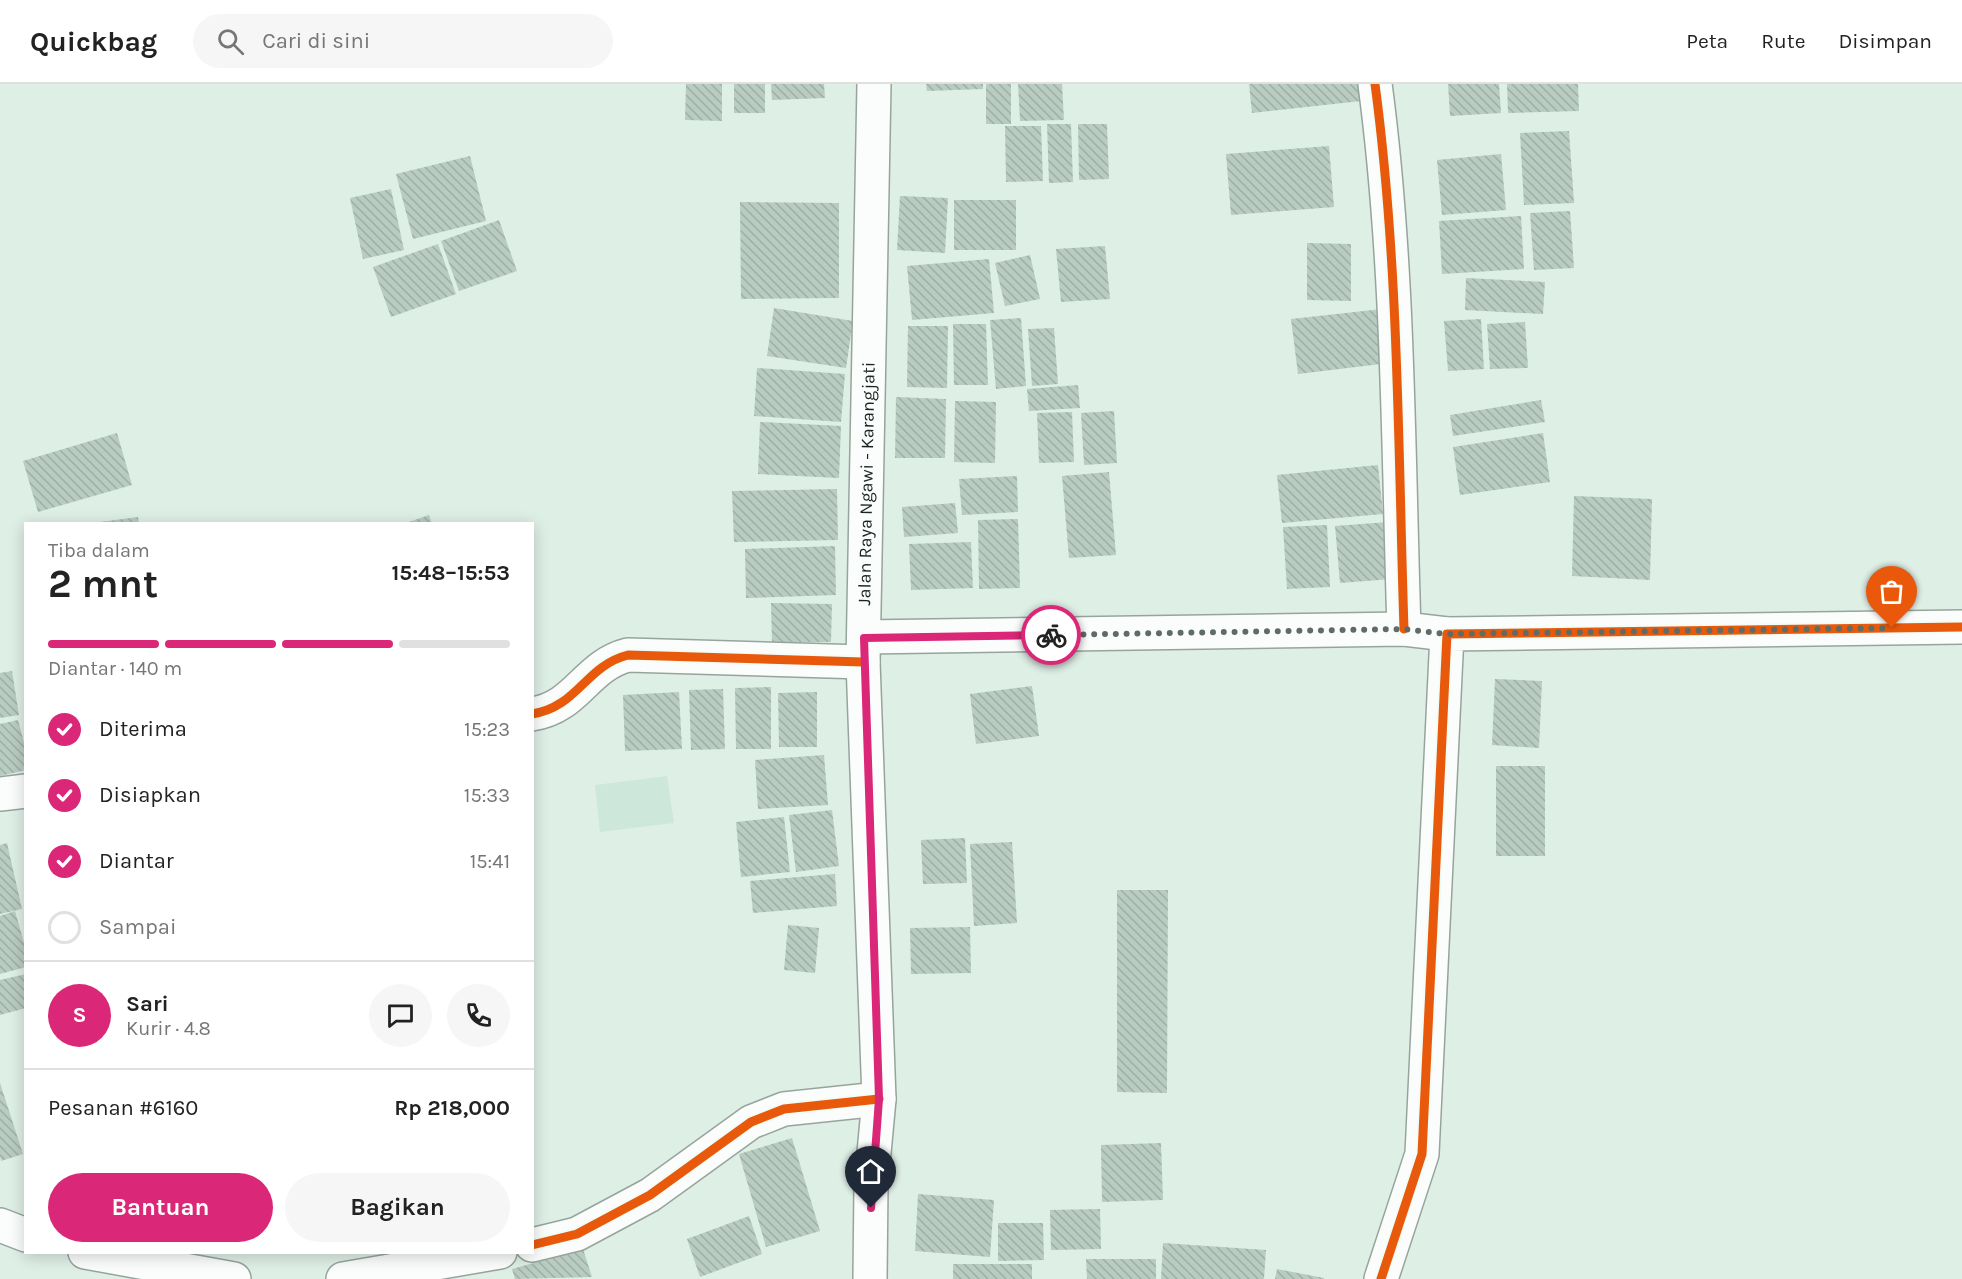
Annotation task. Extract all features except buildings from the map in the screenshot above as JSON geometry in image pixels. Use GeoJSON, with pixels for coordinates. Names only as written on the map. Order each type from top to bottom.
{"type":"FeatureCollection","features":[{"type":"Feature","properties":{"kind":"street","name":"Jalan Raya Ngawi - Karangjati"},"geometry":{"type":"LineString","coordinates":[[870,1279],[872,1185],[879,1099],[864,650],[874,84]]}},
{"type":"Feature","properties":{"kind":"street"},"geometry":{"type":"LineString","coordinates":[[1375,84],[1383,144],[1393,303],[1404,629]]}},
{"type":"Feature","properties":{"kind":"street"},"geometry":{"type":"LineString","coordinates":[[534,714],[563,704],[600,668],[613,659],[628,655],[864,650],[1404,629],[1447,634],[1962,627]]}},
{"type":"Feature","properties":{"kind":"street"},"geometry":{"type":"LineString","coordinates":[[1381,1279],[1422,1154],[1447,634]]}},
{"type":"Feature","properties":{"kind":"street"},"geometry":{"type":"LineString","coordinates":[[0,794],[24,791]]}},
{"type":"Feature","properties":{"kind":"street"},"geometry":{"type":"LineString","coordinates":[[534,1245],[577,1234],[650,1195],[751,1122],[783,1109],[879,1099]]}},
{"type":"Feature","properties":{"kind":"street"},"geometry":{"type":"LineString","coordinates":[[0,1225],[24,1234]]}},
{"type":"Feature","properties":{"kind":"street"},"geometry":{"type":"LineString","coordinates":[[102,1254],[139,1258],[234,1279]]}},
{"type":"Feature","properties":{"kind":"street"},"geometry":{"type":"LineString","coordinates":[[343,1279],[488,1254]]}},
{"type":"Feature","properties":{"kind":"shaded area"},"geometry":{"type":"Polygon","coordinates":[[[667,776],[674,823],[600,832],[595,785],[667,776]]]}},
{"type":"Feature","properties":{"kind":"cycle path"},"geometry":{"type":"LineString","coordinates":[[1375,84],[1383,152],[1393,288],[1404,629]]}},
{"type":"Feature","properties":{"kind":"cycle path"},"geometry":{"type":"LineString","coordinates":[[1381,1279],[1422,1154],[1447,634],[1962,627]]}},
{"type":"Feature","properties":{"kind":"cycle path"},"geometry":{"type":"LineString","coordinates":[[534,714],[548,710],[560,703],[601,668],[613,660],[628,655],[863,662]]}},
{"type":"Feature","properties":{"kind":"cycle path"},"geometry":{"type":"LineString","coordinates":[[534,1245],[577,1234],[650,1195],[751,1122],[784,1109],[879,1099]]}},
{"type":"Feature","properties":{"kind":"way so far"},"geometry":{"type":"LineString","coordinates":[[1051,635],[1404,629],[1447,634],[1892,628]]}},
{"type":"Feature","properties":{"kind":"route"},"geometry":{"type":"LineString","coordinates":[[871,1208],[879,1099],[864,638],[1051,635]]}}]}
